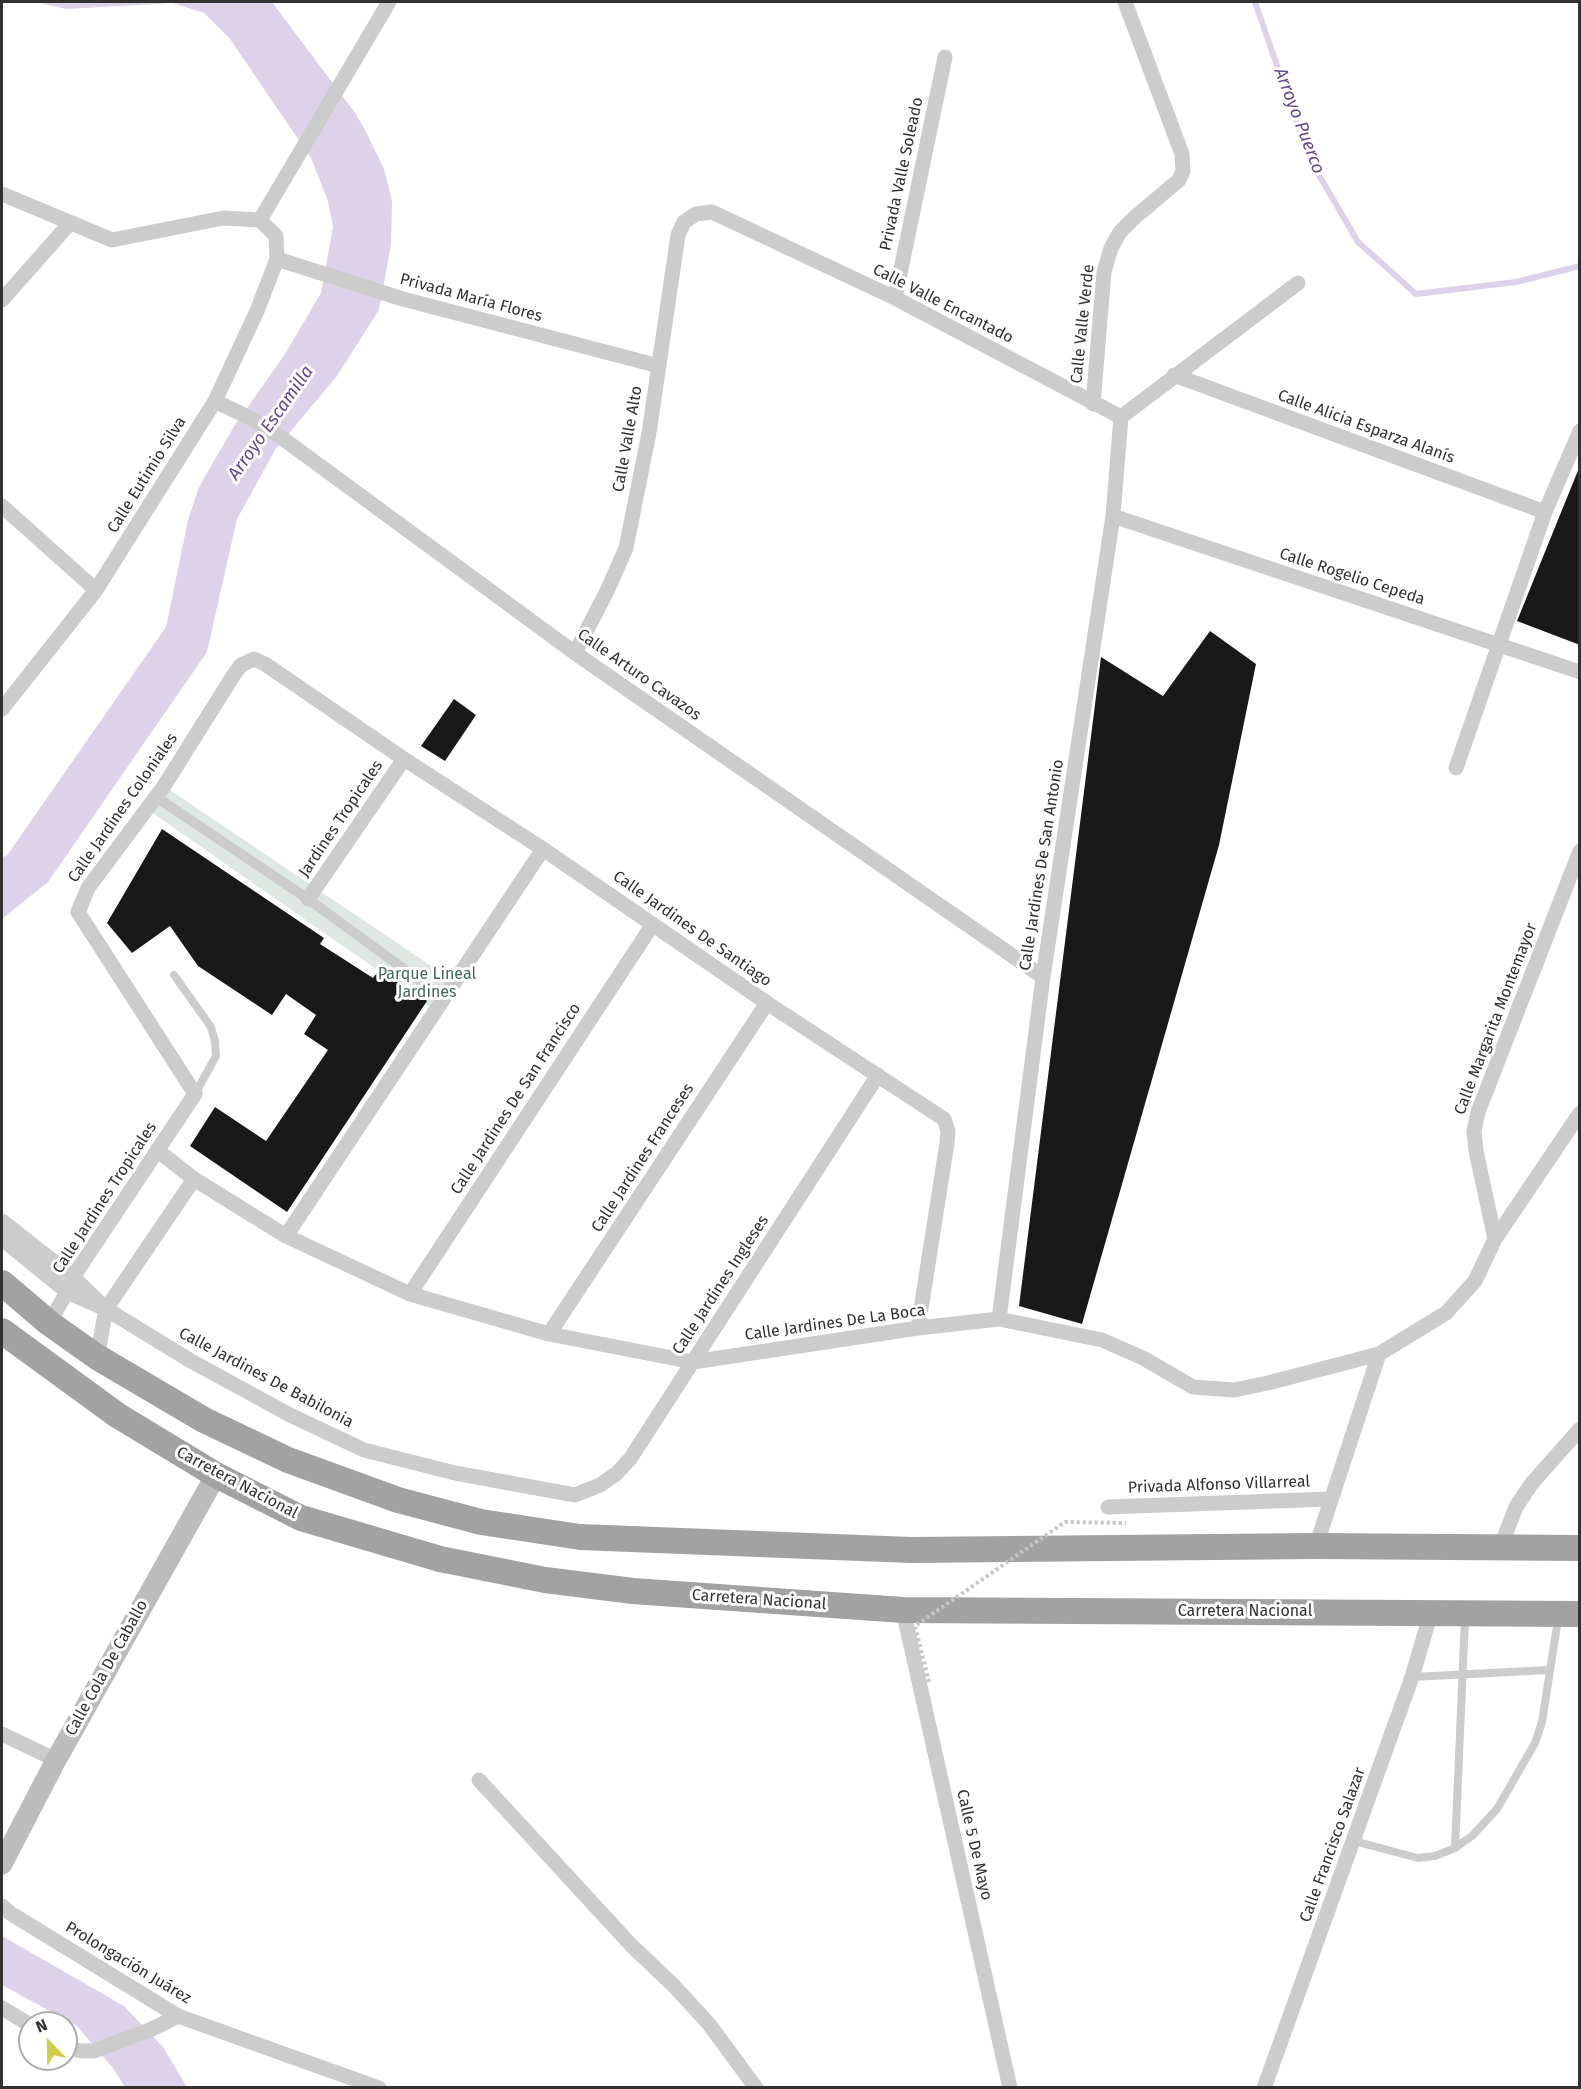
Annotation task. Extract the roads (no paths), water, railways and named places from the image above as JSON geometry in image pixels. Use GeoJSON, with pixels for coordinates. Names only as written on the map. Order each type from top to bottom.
{"type":"FeatureCollection","features":[{"type":"Feature","properties":{"kind":"highway"},"geometry":{"type":"LineString","coordinates":[[6,1285],[49,1323],[97,1357],[204,1420],[288,1460],[398,1500],[481,1522],[580,1537],[899,1550],[1316,1546],[1500,1548],[1572,1545]]}},
{"type":"Feature","properties":{"kind":"highway","name":"Carretera Nacional"},"geometry":{"type":"LineString","coordinates":[[2,1331],[117,1415],[216,1475],[301,1518],[440,1559],[545,1580],[633,1591],[903,1610],[1465,1612],[1572,1616]]}},
{"type":"Feature","properties":{"kind":"main road","name":"Calle Cola De Caballo"},"geometry":{"type":"LineString","coordinates":[[2,1864],[56,1760],[216,1475]]}},
{"type":"Feature","properties":{"kind":"street"},"geometry":{"type":"LineString","coordinates":[[2,194],[112,240],[223,218],[260,220],[389,2]]}},
{"type":"Feature","properties":{"kind":"street","name":"Calle Valle Verde"},"geometry":{"type":"LineString","coordinates":[[1093,404],[1104,272],[1111,248],[1127,225],[1179,180],[1184,171],[1182,154],[1125,2]]}},
{"type":"Feature","properties":{"kind":"street","name":"Privada Valle Soleado"},"geometry":{"type":"LineString","coordinates":[[895,298],[945,57]]}},
{"type":"Feature","properties":{"kind":"street","name":"Calle Valle Encantado"},"geometry":{"type":"LineString","coordinates":[[684,222],[696,214],[712,212],[895,298],[1121,417]]}},
{"type":"Feature","properties":{"kind":"street","name":"Calle Eutimio Silva"},"geometry":{"type":"LineString","coordinates":[[2,709],[96,590],[215,401],[257,310],[277,259],[276,236],[260,220]]}},
{"type":"Feature","properties":{"kind":"street","name":"Calle Valle Alto"},"geometry":{"type":"LineString","coordinates":[[575,653],[626,548],[649,433],[678,235],[684,222]]}},
{"type":"Feature","properties":{"kind":"street"},"geometry":{"type":"LineString","coordinates":[[2,300],[70,223]]}},
{"type":"Feature","properties":{"kind":"street","name":"Privada María Flores"},"geometry":{"type":"LineString","coordinates":[[277,259],[402,299],[659,366]]}},
{"type":"Feature","properties":{"kind":"street"},"geometry":{"type":"LineString","coordinates":[[1121,417],[1298,283]]}},
{"type":"Feature","properties":{"kind":"street","name":"Calle Alicia Esparza Alanís"},"geometry":{"type":"LineString","coordinates":[[1174,375],[1545,512]]}},
{"type":"Feature","properties":{"kind":"street","name":"Calle Arturo Cavazos"},"geometry":{"type":"LineString","coordinates":[[215,401],[252,419],[282,438],[575,653],[1043,977]]}},
{"type":"Feature","properties":{"kind":"street","name":"Calle Jardines De San Antonio"},"geometry":{"type":"LineString","coordinates":[[999,1319],[1043,977],[1113,516],[1121,417]]}},
{"type":"Feature","properties":{"kind":"street"},"geometry":{"type":"LineString","coordinates":[[1456,768],[1545,512],[1580,431]]}},
{"type":"Feature","properties":{"kind":"street"},"geometry":{"type":"LineString","coordinates":[[2,506],[96,590]]}},
{"type":"Feature","properties":{"kind":"street","name":"Calle Rogelio Cepeda"},"geometry":{"type":"LineString","coordinates":[[1113,516],[1580,672]]}},
{"type":"Feature","properties":{"kind":"street","name":"Calle Jardines De Santiago"},"geometry":{"type":"LineString","coordinates":[[241,665],[254,659],[264,664],[404,759],[543,849],[766,1003],[944,1119],[948,1131],[918,1328]]}},
{"type":"Feature","properties":{"kind":"street","name":"Calle Jardines Coloniales"},"geometry":{"type":"LineString","coordinates":[[195,1094],[78,912],[88,888],[156,797],[241,665]]}},
{"type":"Feature","properties":{"kind":"street","name":"Jardines Tropicales"},"geometry":{"type":"LineString","coordinates":[[308,899],[404,759]]}},
{"type":"Feature","properties":{"kind":"street"},"geometry":{"type":"LineString","coordinates":[[156,797],[308,899],[445,999]]}},
{"type":"Feature","properties":{"kind":"street"},"geometry":{"type":"LineString","coordinates":[[285,1236],[543,849]]}},
{"type":"Feature","properties":{"kind":"street","name":"Calle Margarita Montemayor"},"geometry":{"type":"LineString","coordinates":[[1495,1239],[1476,1151],[1474,1131],[1478,1112],[1580,851]]}},
{"type":"Feature","properties":{"kind":"street","name":"Calle Jardines De San Francisco"},"geometry":{"type":"LineString","coordinates":[[410,1294],[653,924]]}},
{"type":"Feature","properties":{"kind":"street","name":"Calle Jardines Franceses"},"geometry":{"type":"LineString","coordinates":[[549,1334],[766,1003]]}},
{"type":"Feature","properties":{"kind":"street","name":"Calle Jardines Ingleses"},"geometry":{"type":"LineString","coordinates":[[575,1495],[600,1485],[616,1474],[630,1459],[878,1075]]}},
{"type":"Feature","properties":{"kind":"street","name":"Calle Jardines Tropicales"},"geometry":{"type":"LineString","coordinates":[[49,1323],[73,1277],[195,1094]]}},
{"type":"Feature","properties":{"kind":"street","name":"Calle Jardines De La Boca"},"geometry":{"type":"LineString","coordinates":[[157,1150],[194,1179],[285,1236],[410,1294],[549,1334],[693,1362],[918,1328],[999,1319],[1102,1340],[1143,1358],[1193,1387],[1234,1390],[1379,1354],[1446,1313],[1475,1281],[1495,1239],[1580,1113]]}},
{"type":"Feature","properties":{"kind":"street"},"geometry":{"type":"LineString","coordinates":[[97,1357],[106,1309],[194,1179]]}},
{"type":"Feature","properties":{"kind":"street"},"geometry":{"type":"LineString","coordinates":[[2,1221],[73,1277],[106,1309]]}},
{"type":"Feature","properties":{"kind":"street","name":"Calle Jardines De Babilonia"},"geometry":{"type":"LineString","coordinates":[[2,1239],[67,1292],[106,1309],[221,1378],[290,1415],[364,1450],[456,1473],[575,1495]]}},
{"type":"Feature","properties":{"kind":"street"},"geometry":{"type":"LineString","coordinates":[[1316,1546],[1379,1354]]}},
{"type":"Feature","properties":{"kind":"street"},"geometry":{"type":"LineString","coordinates":[[1500,1548],[1516,1507],[1532,1483],[1580,1429]]}},
{"type":"Feature","properties":{"kind":"street","name":"Privada Alfonso Villarreal"},"geometry":{"type":"LineString","coordinates":[[1108,1507],[1330,1499]]}},
{"type":"Feature","properties":{"kind":"street","name":"Calle 5 De Mayo"},"geometry":{"type":"LineString","coordinates":[[903,1610],[1010,2088]]}},
{"type":"Feature","properties":{"kind":"street","name":"Calle Francisco Salazar"},"geometry":{"type":"LineString","coordinates":[[1264,2088],[1412,1677],[1431,1613]]}},
{"type":"Feature","properties":{"kind":"street"},"geometry":{"type":"LineString","coordinates":[[2,1734],[56,1760]]}},
{"type":"Feature","properties":{"kind":"street"},"geometry":{"type":"LineString","coordinates":[[479,1780],[631,1945],[709,2024],[756,2088]]}},
{"type":"Feature","properties":{"kind":"street","name":"Prolongación Juárez"},"geometry":{"type":"LineString","coordinates":[[2,1906],[178,2016],[379,2088]]}},
{"type":"Feature","properties":{"kind":"street"},"geometry":{"type":"LineString","coordinates":[[2,2008],[18,2018]]}},
{"type":"Feature","properties":{"kind":"street"},"geometry":{"type":"LineString","coordinates":[[78,2050],[94,2051],[109,2047],[178,2016]]}},
{"type":"Feature","properties":{"kind":"lane"},"geometry":{"type":"LineString","coordinates":[[174,975],[212,1027],[215,1041],[216,1056],[195,1094]]}},
{"type":"Feature","properties":{"kind":"lane"},"geometry":{"type":"LineString","coordinates":[[1455,1848],[1465,1612]]}},
{"type":"Feature","properties":{"kind":"lane"},"geometry":{"type":"LineString","coordinates":[[1354,1841],[1419,1858],[1435,1856],[1455,1848],[1472,1836],[1497,1809],[1535,1743],[1542,1722],[1549,1670],[1572,1616]]}},
{"type":"Feature","properties":{"kind":"lane"},"geometry":{"type":"LineString","coordinates":[[1412,1677],[1549,1670]]}},
{"type":"Feature","properties":{"kind":"water","name":"Arroyo Escamilla"},"geometry":{"type":"Polygon","coordinates":[[[36,2],[272,2],[356,114],[367,134],[384,169],[392,201],[391,244],[379,310],[337,376],[275,450],[237,519],[207,652],[48,882],[2,919],[2,858],[8,854],[166,627],[188,520],[199,487],[233,428],[285,354],[321,293],[333,227],[328,201],[311,158],[230,39],[204,13],[173,3],[66,9],[36,2]]]}},
{"type":"Feature","properties":{"kind":"water"},"geometry":{"type":"Polygon","coordinates":[[[2,1936],[124,2006],[163,2047],[187,2087],[125,2087],[112,2067],[78,2027],[78,2011],[50,2011],[2,1985],[2,1936]]]}},
{"type":"Feature","properties":{"kind":"waterway","name":"Arroyo Puerco"},"geometry":{"type":"LineString","coordinates":[[1255,2],[1309,158],[1358,242],[1416,294],[1516,282],[1580,266]]}},
{"type":"Feature","properties":{"kind":"park label","name":"Parque Lineal Jardines"},"geometry":{"type":"Point","coordinates":[427,984]}}]}
